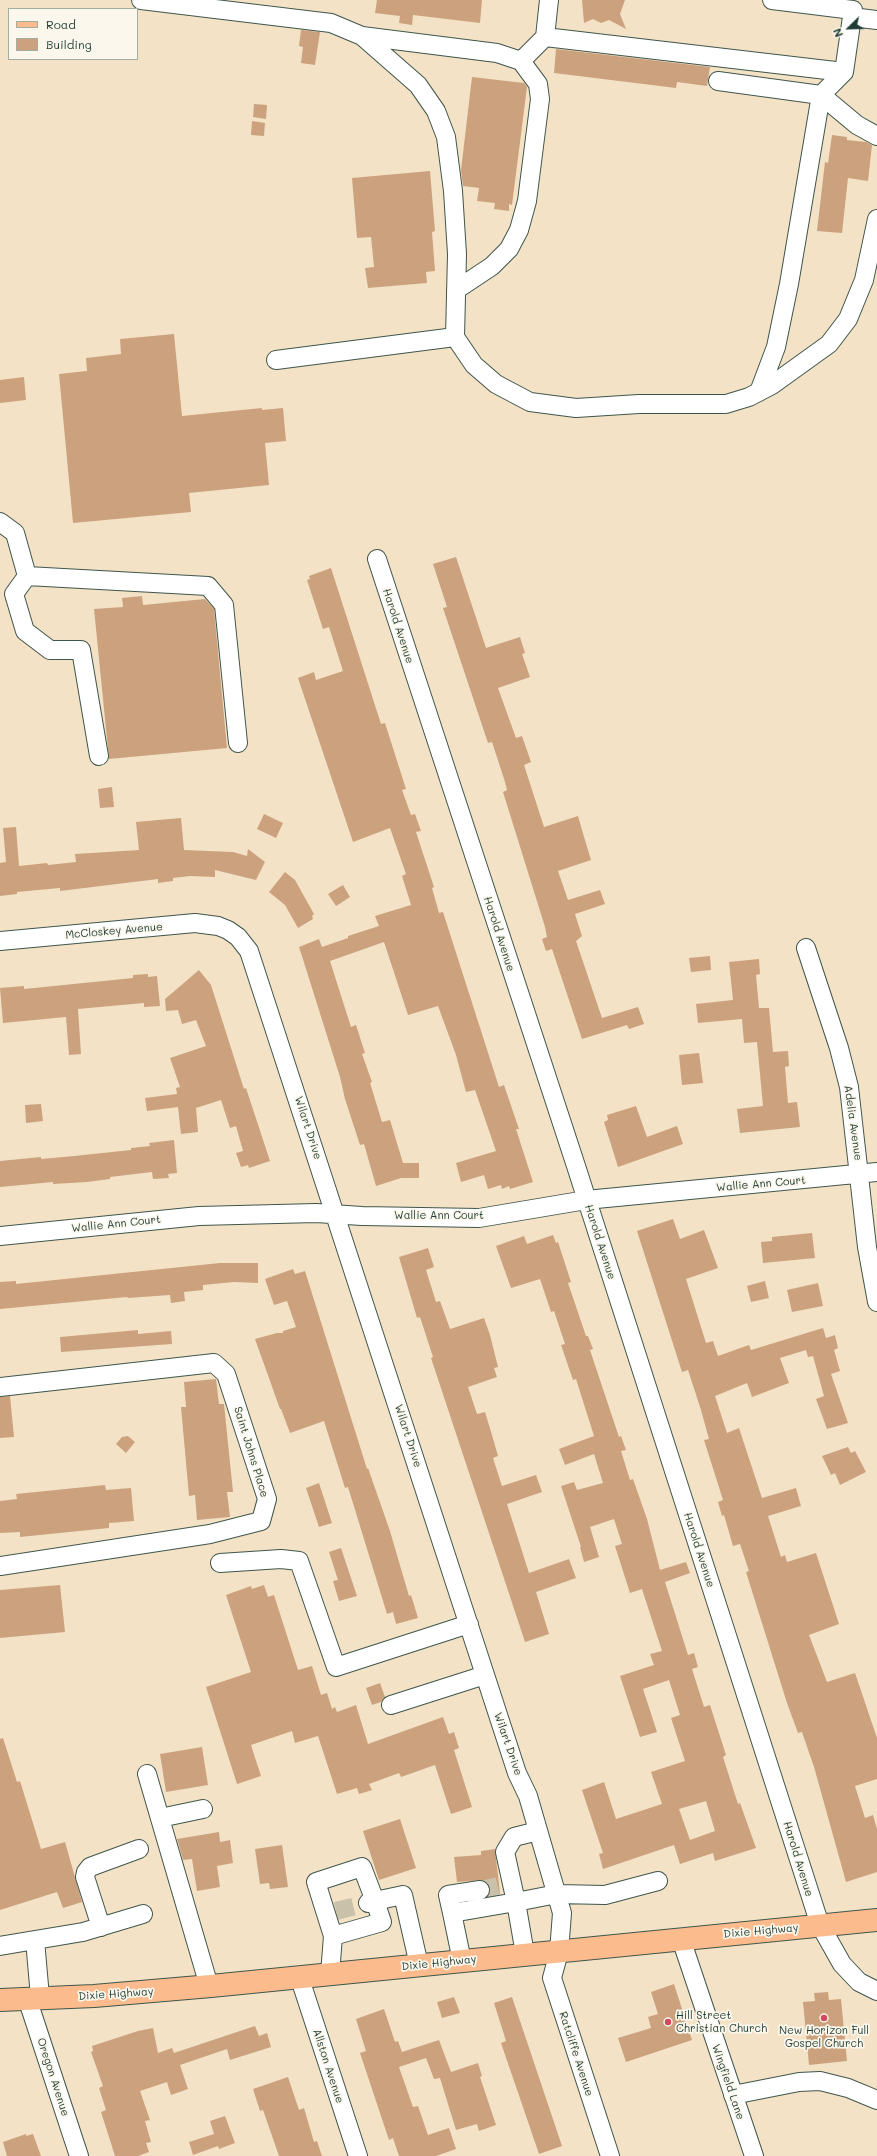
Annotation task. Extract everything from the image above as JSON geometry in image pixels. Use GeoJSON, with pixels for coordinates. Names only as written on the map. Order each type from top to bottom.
{"type":"FeatureCollection","features":[{"type":"Feature","properties":{"kind":"main road","name":"Dixie Highway"},"geometry":{"type":"LineString","coordinates":[[0,2000],[94,1996],[209,1986],[877,1920]]}},
{"type":"Feature","properties":{"kind":"street"},"geometry":{"type":"LineString","coordinates":[[141,0],[331,23],[362,36],[497,52],[521,61],[538,84],[540,100],[528,201],[519,230],[509,249],[492,266],[456,290]]}},
{"type":"Feature","properties":{"kind":"street"},"geometry":{"type":"LineString","coordinates":[[521,61],[545,37],[549,0]]}},
{"type":"Feature","properties":{"kind":"street"},"geometry":{"type":"LineString","coordinates":[[759,392],[776,347],[789,284],[821,95],[844,72],[853,10],[772,0]]}},
{"type":"Feature","properties":{"kind":"street"},"geometry":{"type":"LineString","coordinates":[[852,17],[877,20]]}},
{"type":"Feature","properties":{"kind":"street"},"geometry":{"type":"LineString","coordinates":[[362,36],[418,85],[436,111],[446,137],[453,191],[457,254],[455,337],[474,365],[496,384],[530,402],[576,408],[639,404],[726,404],[749,397],[759,392],[829,344],[848,318],[864,280],[877,219]]}},
{"type":"Feature","properties":{"kind":"street"},"geometry":{"type":"LineString","coordinates":[[545,37],[844,72]]}},
{"type":"Feature","properties":{"kind":"street"},"geometry":{"type":"LineString","coordinates":[[718,81],[821,95],[857,125],[877,136]]}},
{"type":"Feature","properties":{"kind":"street"},"geometry":{"type":"LineString","coordinates":[[276,360],[455,337]]}},
{"type":"Feature","properties":{"kind":"street"},"geometry":{"type":"LineString","coordinates":[[0,522],[15,533],[27,576]]}},
{"type":"Feature","properties":{"kind":"street","name":"Harold Avenue"},"geometry":{"type":"LineString","coordinates":[[376,560],[586,1200],[820,1925],[842,1964],[859,1982],[877,1991]]}},
{"type":"Feature","properties":{"kind":"street"},"geometry":{"type":"LineString","coordinates":[[27,576],[208,586],[224,605],[238,743]]}},
{"type":"Feature","properties":{"kind":"street"},"geometry":{"type":"LineString","coordinates":[[27,576],[14,594],[25,631],[50,650],[81,650],[99,756]]}},
{"type":"Feature","properties":{"kind":"street","name":"McCloskey Avenue"},"geometry":{"type":"LineString","coordinates":[[0,941],[195,923],[218,926],[228,930]]}},
{"type":"Feature","properties":{"kind":"street","name":"Wilart Drive"},"geometry":{"type":"LineString","coordinates":[[228,930],[238,937],[249,951],[257,973],[485,1675],[538,1830],[562,1913],[559,1952]]}},
{"type":"Feature","properties":{"kind":"street","name":"Adelia Avenue"},"geometry":{"type":"LineString","coordinates":[[806,948],[839,1048],[868,1173],[867,1247],[877,1302]]}},
{"type":"Feature","properties":{"kind":"street","name":"Wallie Ann Court"},"geometry":{"type":"LineString","coordinates":[[0,1236],[199,1216],[336,1214],[479,1218],[586,1200],[868,1173]]}},
{"type":"Feature","properties":{"kind":"street","name":"Saint Johns Place"},"geometry":{"type":"LineString","coordinates":[[0,1387],[214,1363],[226,1374],[267,1499],[261,1522],[210,1534],[0,1566]]}},
{"type":"Feature","properties":{"kind":"street"},"geometry":{"type":"LineString","coordinates":[[220,1563],[281,1559],[299,1562],[336,1667],[469,1624]]}},
{"type":"Feature","properties":{"kind":"street"},"geometry":{"type":"LineString","coordinates":[[392,1705],[485,1675]]}},
{"type":"Feature","properties":{"kind":"street"},"geometry":{"type":"LineString","coordinates":[[147,1774],[209,1986]]}},
{"type":"Feature","properties":{"kind":"street"},"geometry":{"type":"LineString","coordinates":[[160,1818],[203,1809]]}},
{"type":"Feature","properties":{"kind":"street"},"geometry":{"type":"LineString","coordinates":[[525,1954],[516,1902],[506,1885],[505,1852],[514,1837],[538,1830]]}},
{"type":"Feature","properties":{"kind":"street"},"geometry":{"type":"LineString","coordinates":[[101,1927],[85,1877],[86,1872],[90,1867],[139,1849]]}},
{"type":"Feature","properties":{"kind":"street"},"geometry":{"type":"LineString","coordinates":[[330,1974],[333,1936],[331,1912],[316,1882],[362,1867],[372,1902],[382,1922],[333,1936]]}},
{"type":"Feature","properties":{"kind":"street"},"geometry":{"type":"LineString","coordinates":[[452,1913],[557,1894],[605,1895],[658,1881]]}},
{"type":"Feature","properties":{"kind":"street"},"geometry":{"type":"LineString","coordinates":[[462,1960],[448,1895],[480,1890]]}},
{"type":"Feature","properties":{"kind":"street"},"geometry":{"type":"LineString","coordinates":[[372,1902],[403,1896],[419,1965]]}},
{"type":"Feature","properties":{"kind":"street"},"geometry":{"type":"LineString","coordinates":[[0,1946],[83,1932],[143,1914]]}},
{"type":"Feature","properties":{"kind":"street","name":"Wingfield Lane"},"geometry":{"type":"LineString","coordinates":[[681,1939],[754,2156]]}},
{"type":"Feature","properties":{"kind":"street","name":"Oregon Avenue"},"geometry":{"type":"LineString","coordinates":[[35,1940],[33,1998],[79,2156]]}},
{"type":"Feature","properties":{"kind":"street","name":"Ratcliffe Avenue"},"geometry":{"type":"LineString","coordinates":[[559,1952],[552,1978],[610,2156]]}},
{"type":"Feature","properties":{"kind":"street","name":"Allston Avenue"},"geometry":{"type":"LineString","coordinates":[[299,1976],[358,2156]]}},
{"type":"Feature","properties":{"kind":"street"},"geometry":{"type":"LineString","coordinates":[[733,2095],[800,2082],[820,2081],[848,2088],[877,2100]]}},
{"type":"Feature","properties":{"kind":"building"},"geometry":{"type":"Polygon","coordinates":[[[377,0],[482,0],[480,23],[413,15],[412,25],[399,23],[400,16],[375,13],[377,0]]]}},
{"type":"Feature","properties":{"kind":"building"},"geometry":{"type":"Polygon","coordinates":[[[582,0],[625,0],[620,14],[626,29],[609,20],[601,23],[593,19],[584,23],[582,0]]]}},
{"type":"Feature","properties":{"kind":"building"},"geometry":{"type":"Polygon","coordinates":[[[301,30],[320,32],[315,65],[301,63],[303,47],[299,46],[301,30]]]}},
{"type":"Feature","properties":{"kind":"building"},"geometry":{"type":"Polygon","coordinates":[[[556,49],[710,67],[707,86],[677,82],[676,88],[554,73],[556,49]]]}},
{"type":"Feature","properties":{"kind":"building"},"geometry":{"type":"Polygon","coordinates":[[[472,77],[524,83],[527,87],[512,205],[509,204],[509,211],[494,209],[495,203],[477,201],[479,188],[463,186],[461,170],[472,77]]]}},
{"type":"Feature","properties":{"kind":"building"},"geometry":{"type":"Polygon","coordinates":[[[254,104],[267,105],[266,119],[253,117],[254,104]]]}},
{"type":"Feature","properties":{"kind":"building"},"geometry":{"type":"Polygon","coordinates":[[[252,121],[265,123],[264,136],[251,135],[252,121]]]}},
{"type":"Feature","properties":{"kind":"building"},"geometry":{"type":"Polygon","coordinates":[[[832,135],[847,137],[847,140],[866,142],[872,145],[868,181],[848,178],[842,233],[817,231],[825,162],[828,163],[832,135]]]}},
{"type":"Feature","properties":{"kind":"building"},"geometry":{"type":"Polygon","coordinates":[[[430,171],[435,231],[432,232],[435,271],[426,272],[427,283],[368,288],[365,268],[374,267],[371,237],[357,238],[352,178],[430,171]]]}},
{"type":"Feature","properties":{"kind":"building"},"geometry":{"type":"Polygon","coordinates":[[[174,334],[182,416],[262,408],[262,410],[283,408],[286,441],[265,443],[269,485],[189,493],[191,512],[73,523],[59,374],[87,371],[86,358],[121,354],[120,339],[174,334]]]}},
{"type":"Feature","properties":{"kind":"building"},"geometry":{"type":"Polygon","coordinates":[[[24,377],[26,400],[0,403],[0,380],[24,377]]]}},
{"type":"Feature","properties":{"kind":"building"},"geometry":{"type":"Polygon","coordinates":[[[456,557],[486,648],[520,637],[525,653],[522,654],[530,677],[498,688],[516,738],[522,736],[531,762],[524,765],[544,827],[578,816],[591,860],[558,871],[568,900],[600,890],[605,904],[575,914],[582,936],[576,941],[602,1018],[638,1007],[644,1024],[629,1029],[627,1025],[582,1039],[552,949],[546,951],[542,939],[547,937],[545,927],[503,792],[507,790],[505,782],[492,742],[488,743],[443,608],[447,607],[433,564],[456,557]]]}},
{"type":"Feature","properties":{"kind":"building"},"geometry":{"type":"Polygon","coordinates":[[[331,568],[381,724],[385,723],[406,789],[402,790],[411,815],[415,814],[421,831],[416,832],[434,887],[432,888],[439,913],[443,912],[499,1087],[504,1085],[519,1129],[516,1129],[533,1182],[510,1189],[509,1186],[502,1189],[501,1185],[488,1189],[484,1175],[461,1182],[456,1163],[496,1151],[475,1090],[466,1092],[456,1055],[438,1006],[408,1015],[384,942],[330,961],[351,1027],[356,1025],[365,1053],[362,1054],[372,1082],[370,1083],[382,1122],[390,1120],[403,1163],[419,1163],[419,1178],[401,1178],[376,1186],[364,1144],[360,1145],[299,947],[319,939],[322,947],[348,938],[348,936],[379,926],[375,916],[411,905],[402,876],[406,874],[390,828],[353,842],[298,678],[314,672],[316,680],[343,671],[329,627],[323,629],[307,580],[310,579],[309,576],[331,568]]]}},
{"type":"Feature","properties":{"kind":"building"},"geometry":{"type":"Polygon","coordinates":[[[142,596],[143,605],[205,599],[214,609],[227,748],[109,759],[94,609],[123,607],[122,598],[142,596]]]}},
{"type":"Feature","properties":{"kind":"building"},"geometry":{"type":"Polygon","coordinates":[[[112,787],[114,807],[100,808],[98,789],[112,787]]]}},
{"type":"Feature","properties":{"kind":"building"},"geometry":{"type":"Polygon","coordinates":[[[264,814],[283,823],[276,838],[257,829],[264,814]]]}},
{"type":"Feature","properties":{"kind":"building"},"geometry":{"type":"Polygon","coordinates":[[[181,818],[184,850],[233,852],[247,856],[248,849],[265,862],[256,880],[215,870],[215,877],[190,876],[173,878],[173,881],[158,883],[158,879],[60,891],[60,888],[17,892],[17,894],[0,896],[0,863],[6,862],[3,828],[16,827],[19,866],[47,863],[48,865],[76,862],[75,854],[139,850],[136,822],[181,818]]]}},
{"type":"Feature","properties":{"kind":"building"},"geometry":{"type":"Polygon","coordinates":[[[285,872],[295,880],[314,914],[312,916],[313,919],[298,928],[285,905],[269,892],[285,872]]]}},
{"type":"Feature","properties":{"kind":"building"},"geometry":{"type":"Polygon","coordinates":[[[343,885],[350,897],[336,906],[328,894],[343,885]]]}},
{"type":"Feature","properties":{"kind":"building"},"geometry":{"type":"Polygon","coordinates":[[[710,956],[711,970],[691,972],[689,958],[710,956]]]}},
{"type":"Feature","properties":{"kind":"building"},"geometry":{"type":"Polygon","coordinates":[[[759,959],[760,974],[756,975],[759,1008],[769,1008],[773,1052],[788,1051],[789,1066],[785,1067],[788,1103],[797,1102],[800,1127],[740,1133],[737,1109],[763,1106],[757,1042],[744,1043],[742,1019],[698,1023],[696,1004],[733,1000],[729,962],[759,959]]]}},
{"type":"Feature","properties":{"kind":"building"},"geometry":{"type":"Polygon","coordinates":[[[199,970],[211,985],[244,1089],[246,1088],[270,1161],[249,1168],[248,1165],[241,1167],[236,1153],[243,1151],[236,1126],[230,1128],[221,1100],[196,1108],[198,1132],[181,1134],[178,1107],[147,1111],[145,1098],[177,1094],[176,1088],[180,1087],[170,1058],[206,1046],[196,1020],[182,1024],[178,1010],[166,1011],[165,999],[199,970]]]}},
{"type":"Feature","properties":{"kind":"building"},"geometry":{"type":"Polygon","coordinates":[[[148,974],[148,977],[157,976],[160,1006],[144,1007],[144,1003],[78,1009],[81,1054],[69,1055],[66,1017],[3,1023],[0,988],[24,986],[24,989],[133,978],[133,975],[148,974]]]}},
{"type":"Feature","properties":{"kind":"building"},"geometry":{"type":"Polygon","coordinates":[[[699,1053],[703,1083],[682,1085],[679,1055],[699,1053]]]}},
{"type":"Feature","properties":{"kind":"building"},"geometry":{"type":"Polygon","coordinates":[[[41,1104],[43,1121],[26,1123],[25,1105],[41,1104]]]}},
{"type":"Feature","properties":{"kind":"building"},"geometry":{"type":"Polygon","coordinates":[[[636,1106],[647,1137],[677,1126],[683,1144],[618,1167],[604,1122],[608,1120],[607,1115],[636,1106]]]}},
{"type":"Feature","properties":{"kind":"building"},"geometry":{"type":"Polygon","coordinates":[[[174,1140],[177,1173],[168,1174],[169,1178],[153,1179],[152,1172],[110,1177],[110,1179],[87,1182],[53,1184],[53,1182],[0,1187],[0,1161],[41,1157],[41,1159],[131,1150],[131,1148],[150,1146],[149,1143],[174,1140]]]}},
{"type":"Feature","properties":{"kind":"building"},"geometry":{"type":"Polygon","coordinates":[[[673,1219],[680,1239],[704,1230],[718,1268],[686,1279],[706,1343],[713,1341],[718,1356],[749,1345],[751,1350],[823,1328],[826,1338],[835,1335],[838,1348],[834,1350],[840,1371],[831,1374],[848,1423],[827,1429],[816,1399],[824,1396],[813,1356],[808,1357],[806,1350],[780,1358],[789,1383],[752,1397],[747,1383],[715,1396],[727,1433],[739,1428],[762,1498],[796,1488],[801,1506],[768,1516],[781,1557],[785,1555],[787,1562],[816,1553],[839,1624],[809,1635],[827,1682],[855,1673],[877,1738],[877,1779],[855,1786],[865,1818],[873,1815],[877,1829],[877,1872],[846,1882],[814,1767],[802,1732],[798,1733],[787,1703],[746,1572],[749,1571],[740,1544],[733,1546],[724,1515],[722,1516],[718,1502],[723,1500],[704,1440],[709,1439],[701,1410],[688,1370],[682,1372],[637,1231],[673,1219]]]}},
{"type":"Feature","properties":{"kind":"building"},"geometry":{"type":"Polygon","coordinates":[[[812,1233],[815,1258],[763,1263],[761,1242],[772,1241],[772,1237],[812,1233]]]}},
{"type":"Feature","properties":{"kind":"building"},"geometry":{"type":"Polygon","coordinates":[[[553,1235],[556,1243],[558,1242],[571,1282],[568,1283],[586,1336],[588,1336],[593,1349],[590,1350],[619,1437],[621,1436],[626,1450],[621,1451],[630,1480],[633,1479],[647,1519],[660,1570],[686,1562],[690,1573],[665,1582],[688,1655],[694,1653],[698,1667],[692,1669],[704,1707],[710,1705],[726,1755],[723,1757],[738,1804],[740,1803],[756,1848],[715,1861],[713,1853],[680,1864],[674,1845],[603,1869],[599,1854],[603,1853],[582,1790],[604,1782],[616,1819],[662,1804],[651,1772],[685,1761],[671,1718],[680,1715],[669,1680],[643,1689],[657,1732],[640,1737],[620,1676],[654,1665],[650,1654],[662,1651],[642,1589],[630,1593],[615,1546],[622,1544],[614,1519],[590,1527],[599,1557],[584,1562],[581,1547],[561,1486],[574,1482],[577,1490],[603,1483],[594,1454],[565,1465],[559,1449],[594,1436],[576,1379],[573,1380],[561,1345],[565,1344],[554,1311],[551,1312],[540,1279],[511,1288],[496,1246],[524,1236],[527,1244],[553,1235]],[[706,1801],[679,1809],[690,1840],[715,1831],[706,1801]]]}},
{"type":"Feature","properties":{"kind":"building"},"geometry":{"type":"Polygon","coordinates":[[[428,1248],[434,1267],[426,1270],[436,1302],[440,1301],[450,1329],[484,1318],[490,1335],[498,1367],[494,1368],[497,1377],[468,1387],[477,1414],[485,1412],[498,1456],[493,1458],[502,1486],[536,1475],[542,1492],[507,1504],[529,1573],[569,1559],[576,1578],[536,1592],[549,1634],[525,1642],[431,1358],[433,1357],[420,1317],[417,1318],[399,1257],[428,1248]]]}},
{"type":"Feature","properties":{"kind":"building"},"geometry":{"type":"Polygon","coordinates":[[[220,1263],[258,1263],[258,1283],[234,1282],[203,1285],[203,1290],[184,1292],[185,1301],[171,1303],[170,1295],[127,1297],[0,1309],[0,1282],[16,1281],[16,1284],[220,1263]]]}},
{"type":"Feature","properties":{"kind":"building"},"geometry":{"type":"Polygon","coordinates":[[[293,1269],[295,1274],[305,1271],[367,1469],[368,1468],[390,1531],[409,1596],[411,1595],[418,1618],[396,1624],[393,1612],[387,1614],[348,1487],[345,1488],[324,1421],[290,1433],[280,1409],[255,1339],[277,1333],[283,1333],[283,1331],[296,1327],[287,1301],[274,1305],[265,1279],[293,1269]]]}},
{"type":"Feature","properties":{"kind":"building"},"geometry":{"type":"Polygon","coordinates":[[[765,1281],[769,1298],[751,1302],[747,1286],[765,1281]]]}},
{"type":"Feature","properties":{"kind":"building"},"geometry":{"type":"Polygon","coordinates":[[[818,1283],[823,1306],[792,1312],[787,1290],[818,1283]]]}},
{"type":"Feature","properties":{"kind":"building"},"geometry":{"type":"Polygon","coordinates":[[[138,1330],[138,1334],[171,1331],[172,1344],[61,1352],[60,1337],[138,1330]]]}},
{"type":"Feature","properties":{"kind":"building"},"geometry":{"type":"Polygon","coordinates":[[[216,1379],[219,1404],[224,1404],[233,1492],[227,1492],[230,1517],[197,1520],[195,1495],[189,1496],[181,1407],[186,1407],[184,1382],[216,1379]]]}},
{"type":"Feature","properties":{"kind":"building"},"geometry":{"type":"Polygon","coordinates":[[[10,1396],[14,1437],[0,1438],[0,1397],[10,1396]]]}},
{"type":"Feature","properties":{"kind":"building"},"geometry":{"type":"Polygon","coordinates":[[[128,1436],[135,1442],[126,1453],[116,1444],[122,1437],[128,1436]]]}},
{"type":"Feature","properties":{"kind":"building"},"geometry":{"type":"Polygon","coordinates":[[[848,1447],[851,1453],[855,1451],[866,1472],[840,1485],[835,1473],[831,1475],[822,1456],[848,1447]]]}},
{"type":"Feature","properties":{"kind":"building"},"geometry":{"type":"Polygon","coordinates":[[[319,1483],[332,1523],[319,1527],[306,1488],[319,1483]]]}},
{"type":"Feature","properties":{"kind":"building"},"geometry":{"type":"Polygon","coordinates":[[[105,1485],[106,1490],[131,1488],[134,1521],[109,1523],[109,1528],[20,1537],[20,1532],[0,1533],[0,1501],[17,1499],[16,1494],[105,1485]]]}},
{"type":"Feature","properties":{"kind":"building"},"geometry":{"type":"Polygon","coordinates":[[[341,1548],[357,1596],[339,1601],[333,1581],[338,1580],[329,1552],[341,1548]]]}},
{"type":"Feature","properties":{"kind":"building"},"geometry":{"type":"Polygon","coordinates":[[[60,1585],[65,1632],[0,1638],[0,1590],[60,1585]]]}},
{"type":"Feature","properties":{"kind":"building"},"geometry":{"type":"Polygon","coordinates":[[[264,1585],[268,1597],[274,1595],[298,1670],[312,1666],[321,1695],[327,1693],[332,1709],[335,1707],[337,1712],[356,1705],[368,1744],[443,1717],[449,1734],[454,1732],[459,1748],[454,1750],[472,1807],[451,1814],[435,1765],[401,1777],[399,1773],[369,1784],[372,1790],[359,1794],[357,1788],[337,1794],[318,1736],[295,1743],[292,1731],[251,1745],[261,1776],[237,1784],[206,1687],[251,1672],[226,1595],[251,1586],[252,1589],[264,1585]]]}},
{"type":"Feature","properties":{"kind":"building"},"geometry":{"type":"Polygon","coordinates":[[[380,1683],[385,1697],[381,1702],[372,1705],[366,1688],[380,1683]]]}},
{"type":"Feature","properties":{"kind":"building"},"geometry":{"type":"Polygon","coordinates":[[[3,1738],[17,1782],[20,1781],[41,1849],[65,1842],[82,1902],[63,1908],[57,1892],[0,1910],[0,1739],[3,1738]]]}},
{"type":"Feature","properties":{"kind":"building"},"geometry":{"type":"Polygon","coordinates":[[[202,1747],[208,1785],[166,1792],[160,1754],[202,1747]]]}},
{"type":"Feature","properties":{"kind":"building"},"geometry":{"type":"Polygon","coordinates":[[[400,1819],[416,1868],[379,1880],[363,1831],[400,1819]]]}},
{"type":"Feature","properties":{"kind":"building"},"geometry":{"type":"Polygon","coordinates":[[[219,1832],[220,1842],[230,1840],[233,1863],[217,1866],[220,1887],[197,1891],[192,1859],[183,1860],[177,1839],[219,1832]]]}},
{"type":"Feature","properties":{"kind":"building"},"geometry":{"type":"Polygon","coordinates":[[[282,1845],[288,1887],[270,1889],[269,1883],[260,1884],[255,1849],[282,1845]]]}},
{"type":"Feature","properties":{"kind":"building"},"geometry":{"type":"Polygon","coordinates":[[[495,1849],[500,1894],[488,1896],[490,1888],[483,1880],[457,1882],[454,1857],[481,1855],[481,1851],[495,1849]]]}},
{"type":"Feature","properties":{"kind":"building","name":"Hill Street Christian Church"},"geometry":{"type":"Polygon","coordinates":[[[674,1984],[692,2040],[626,2062],[618,2038],[651,2028],[648,2017],[658,2014],[651,1992],[674,1984]]]}},
{"type":"Feature","properties":{"kind":"building","name":"New Horizon Full Gospel Church"},"geometry":{"type":"Polygon","coordinates":[[[828,1992],[829,2000],[841,1999],[847,2061],[809,2065],[803,2002],[815,2001],[814,1993],[828,1992]]]}},
{"type":"Feature","properties":{"kind":"building"},"geometry":{"type":"Polygon","coordinates":[[[454,1997],[460,2013],[442,2018],[437,2002],[454,1997]]]}},
{"type":"Feature","properties":{"kind":"building"},"geometry":{"type":"Polygon","coordinates":[[[512,1997],[562,2146],[539,2154],[501,2043],[506,2041],[494,2003],[512,1997]]]}},
{"type":"Feature","properties":{"kind":"building"},"geometry":{"type":"Polygon","coordinates":[[[384,2009],[395,2042],[398,2041],[402,2052],[439,2040],[451,2072],[478,2063],[482,2076],[480,2077],[496,2125],[479,2131],[477,2124],[456,2130],[440,2078],[434,2079],[426,2058],[399,2067],[413,2107],[418,2106],[428,2135],[449,2128],[456,2149],[436,2156],[399,2156],[393,2138],[389,2140],[360,2053],[366,2051],[356,2019],[384,2009]]]}},
{"type":"Feature","properties":{"kind":"building"},"geometry":{"type":"Polygon","coordinates":[[[255,2026],[259,2036],[267,2033],[271,2047],[230,2060],[227,2049],[180,2065],[188,2089],[171,2095],[167,2082],[140,2091],[150,2120],[145,2121],[151,2142],[146,2143],[149,2152],[138,2156],[115,2156],[101,2112],[106,2110],[99,2088],[103,2086],[91,2052],[93,2051],[92,2046],[138,2031],[153,2028],[158,2053],[172,2048],[174,2053],[255,2026]]]}},
{"type":"Feature","properties":{"kind":"building"},"geometry":{"type":"Polygon","coordinates":[[[288,2077],[299,2110],[304,2108],[314,2142],[317,2141],[322,2156],[279,2156],[263,2110],[260,2111],[253,2089],[288,2077]]]}},
{"type":"Feature","properties":{"kind":"building"},"geometry":{"type":"Polygon","coordinates":[[[225,2116],[235,2143],[219,2149],[218,2146],[193,2155],[189,2142],[214,2134],[210,2121],[225,2116]]]}},
{"type":"Feature","properties":{"kind":"building"},"geometry":{"type":"Polygon","coordinates":[[[26,2134],[26,2136],[33,2134],[41,2156],[7,2156],[3,2142],[26,2134]]]}},
{"type":"Feature","properties":{"kind":"tunnel"},"geometry":{"type":"LineString","coordinates":[[480,1890],[499,1886]]}},
{"type":"Feature","properties":{"kind":"tunnel"},"geometry":{"type":"LineString","coordinates":[[336,1911],[368,1903]]}},
{"type":"Feature","properties":{"kind":"place","name":"New Horizon Full Gospel Church"},"geometry":{"type":"Point","coordinates":[824,2018]}},
{"type":"Feature","properties":{"kind":"place","name":"Hill Street Christian Church"},"geometry":{"type":"Point","coordinates":[668,2022]}}]}
